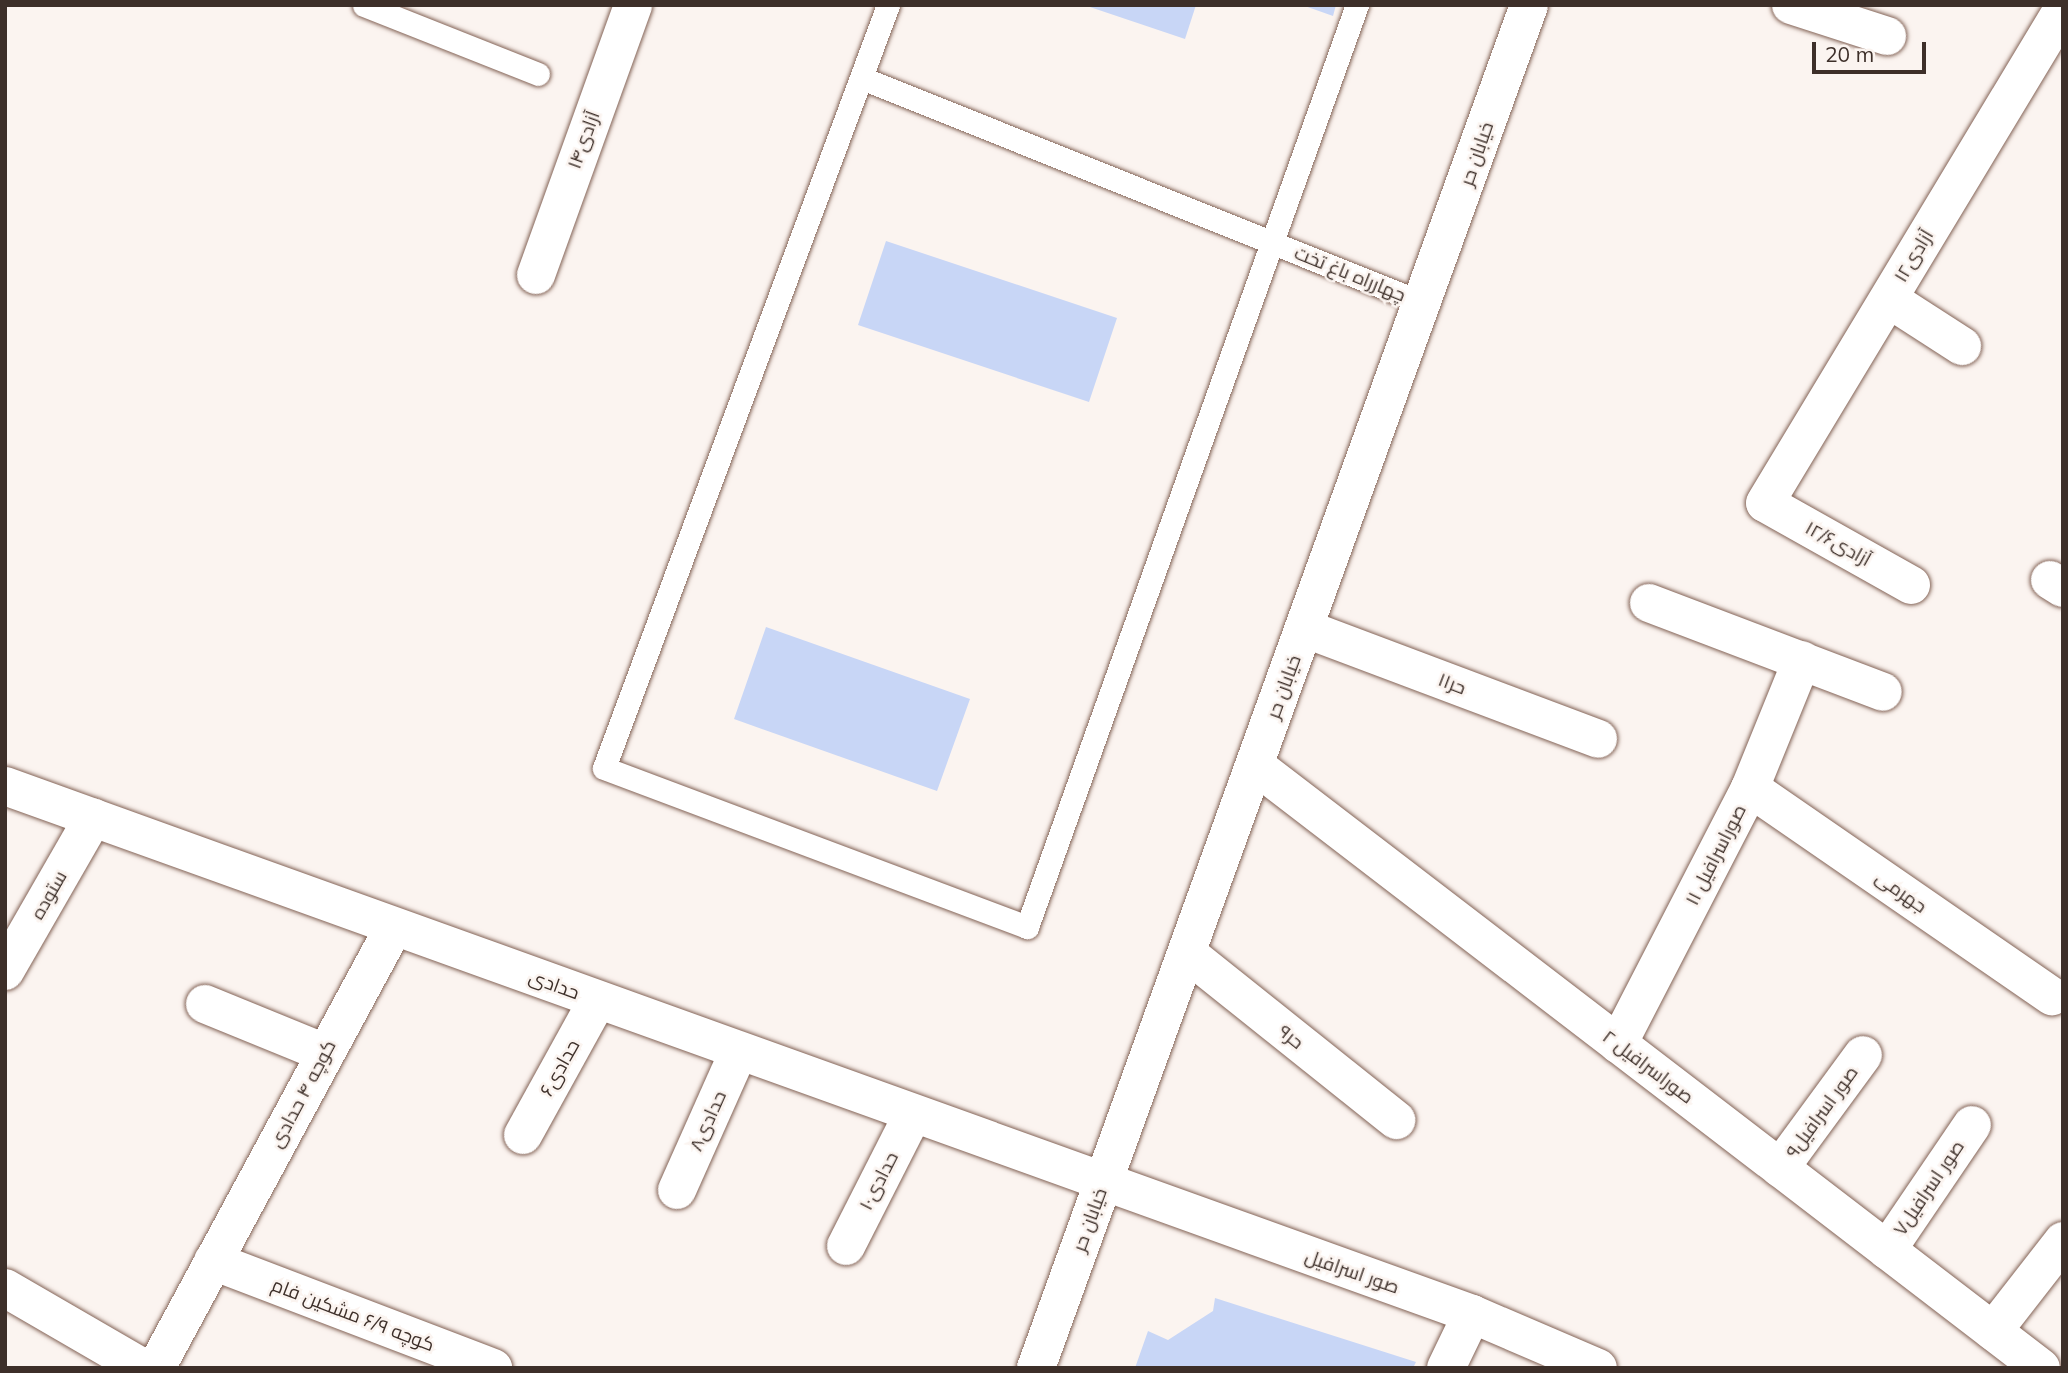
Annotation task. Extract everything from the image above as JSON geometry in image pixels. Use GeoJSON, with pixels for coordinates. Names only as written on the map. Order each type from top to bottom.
{"type":"FeatureCollection","features":[{"type":"Feature","properties":{"kind":"street","name":"آزادی۱۴"},"geometry":{"type":"LineString","coordinates":[[536,275],[633,5]]}},
{"type":"Feature","properties":{"kind":"street","name":"خیابان حر"},"geometry":{"type":"LineString","coordinates":[[1036,1368],[1425,304],[1529,5]]}},
{"type":"Feature","properties":{"kind":"street"},"geometry":{"type":"LineString","coordinates":[[1791,5],[1887,36]]}},
{"type":"Feature","properties":{"kind":"street","name":"آزادی۱۲"},"geometry":{"type":"LineString","coordinates":[[1765,503],[2063,9]]}},
{"type":"Feature","properties":{"kind":"street"},"geometry":{"type":"LineString","coordinates":[[1889,299],[1962,346]]}},
{"type":"Feature","properties":{"kind":"street","name":"آزادی۱۲/۶"},"geometry":{"type":"LineString","coordinates":[[1765,503],[1911,585]]}},
{"type":"Feature","properties":{"kind":"street"},"geometry":{"type":"LineString","coordinates":[[1649,603],[1883,692]]}},
{"type":"Feature","properties":{"kind":"street","name":"حر۱۱"},"geometry":{"type":"LineString","coordinates":[[1306,629],[1598,739]]}},
{"type":"Feature","properties":{"kind":"street","name":"صوراسرافیل ۱۱"},"geometry":{"type":"LineString","coordinates":[[1618,1044],[1751,788],[1802,660]]}},
{"type":"Feature","properties":{"kind":"street","name":"صوراسرافیل ۲"},"geometry":{"type":"LineString","coordinates":[[1256,766],[2040,1368]]}},
{"type":"Feature","properties":{"kind":"street","name":"حدادی"},"geometry":{"type":"LineString","coordinates":[[5,786],[1102,1185]]}},
{"type":"Feature","properties":{"kind":"street","name":"جهرمی"},"geometry":{"type":"LineString","coordinates":[[1751,788],[2052,996]]}},
{"type":"Feature","properties":{"kind":"street","name":"ستوده"},"geometry":{"type":"LineString","coordinates":[[5,971],[93,818]]}},
{"type":"Feature","properties":{"kind":"street","name":"کوچه ۴ حدادی"},"geometry":{"type":"LineString","coordinates":[[156,1368],[394,927]]}},
{"type":"Feature","properties":{"kind":"street","name":"حر۹"},"geometry":{"type":"LineString","coordinates":[[1187,953],[1395,1120]]}},
{"type":"Feature","properties":{"kind":"street","name":"۶حدادی"},"geometry":{"type":"LineString","coordinates":[[523,1135],[597,1001]]}},
{"type":"Feature","properties":{"kind":"street"},"geometry":{"type":"LineString","coordinates":[[205,1004],[325,1054]]}},
{"type":"Feature","properties":{"kind":"street","name":"۸حدادی"},"geometry":{"type":"LineString","coordinates":[[677,1190],[738,1053]]}},
{"type":"Feature","properties":{"kind":"street","name":"صور اسرافیل۹"},"geometry":{"type":"LineString","coordinates":[[1780,1168],[1863,1055]]}},
{"type":"Feature","properties":{"kind":"street","name":"حدادی۱۰"},"geometry":{"type":"LineString","coordinates":[[846,1246],[912,1116]]}},
{"type":"Feature","properties":{"kind":"street","name":"صور اسرافیل۷"},"geometry":{"type":"LineString","coordinates":[[1887,1250],[1972,1125]]}},
{"type":"Feature","properties":{"kind":"street","name":"صور اسرافیل"},"geometry":{"type":"LineString","coordinates":[[1102,1185],[1472,1314],[1598,1368]]}},
{"type":"Feature","properties":{"kind":"street"},"geometry":{"type":"LineString","coordinates":[[1993,1331],[2063,1241]]}},
{"type":"Feature","properties":{"kind":"street","name":"کوچه ۶/۹ مشکین فام"},"geometry":{"type":"LineString","coordinates":[[213,1261],[492,1368]]}},
{"type":"Feature","properties":{"kind":"street"},"geometry":{"type":"LineString","coordinates":[[5,1288],[143,1368]]}},
{"type":"Feature","properties":{"kind":"street"},"geometry":{"type":"LineString","coordinates":[[1446,1368],[1472,1314]]}},
{"type":"Feature","properties":{"kind":"lane"},"geometry":{"type":"LineString","coordinates":[[364,5],[537,74]]}},
{"type":"Feature","properties":{"kind":"lane"},"geometry":{"type":"LineString","coordinates":[[888,5],[604,768],[1027,927],[1275,244],[1357,5]]}},
{"type":"Feature","properties":{"kind":"lane","name":"چهارراه باغ تخت"},"geometry":{"type":"LineString","coordinates":[[862,78],[1425,304]]}},
{"type":"Feature","properties":{"kind":"building"},"geometry":{"type":"Polygon","coordinates":[[[1084,5],[1196,5],[1185,39],[1084,5]]]}},
{"type":"Feature","properties":{"kind":"building"},"geometry":{"type":"Polygon","coordinates":[[[1302,5],[1336,5],[1333,16],[1302,5]]]}},
{"type":"Feature","properties":{"kind":"building"},"geometry":{"type":"Polygon","coordinates":[[[886,241],[1117,318],[1089,402],[858,325],[886,241]]]}},
{"type":"Feature","properties":{"kind":"building"},"geometry":{"type":"Polygon","coordinates":[[[766,627],[970,699],[937,791],[734,719],[766,627]]]}},
{"type":"Feature","properties":{"kind":"building"},"geometry":{"type":"Polygon","coordinates":[[[1215,1298],[1416,1362],[1413,1368],[1135,1368],[1148,1331],[1168,1340],[1213,1311],[1215,1298]]]}}]}
